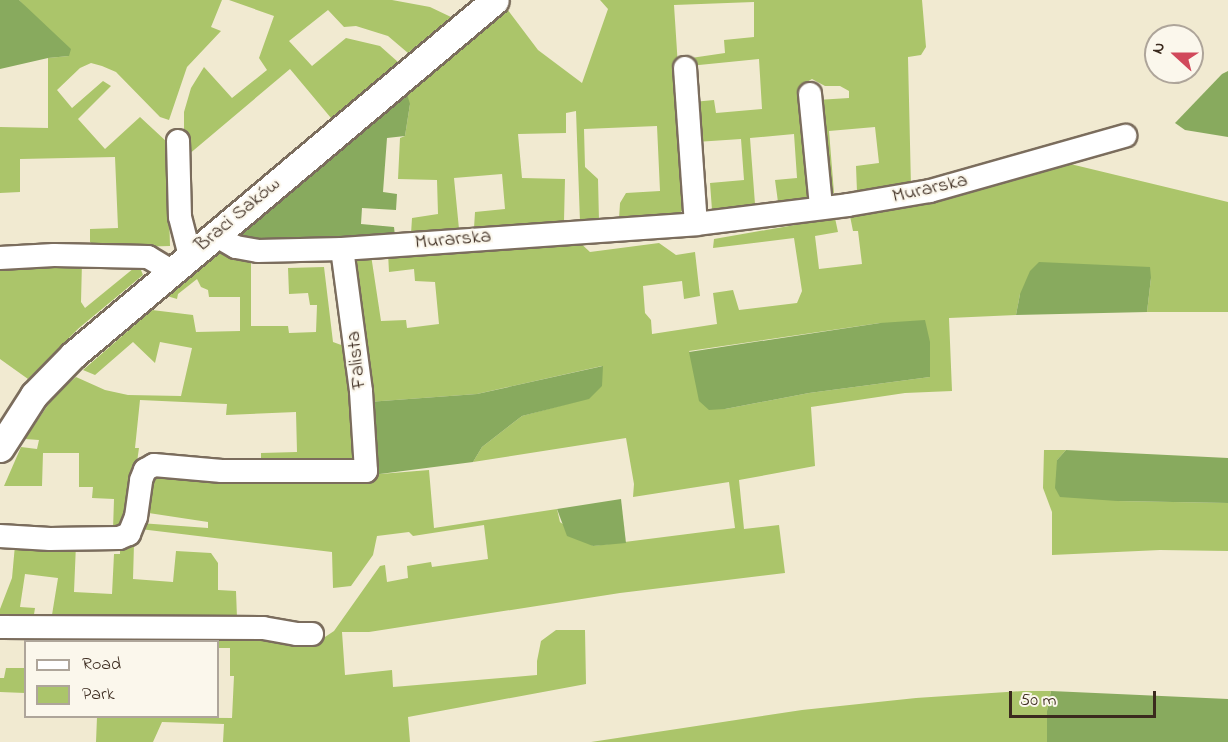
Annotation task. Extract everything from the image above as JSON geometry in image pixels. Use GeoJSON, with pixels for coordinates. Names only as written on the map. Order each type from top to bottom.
{"type":"FeatureCollection","features":[{"type":"Feature","properties":{"kind":"street","name":"Braci Saków"},"geometry":{"type":"LineString","coordinates":[[0,448],[34,395],[66,361],[495,0]]}},
{"type":"Feature","properties":{"kind":"street"},"geometry":{"type":"LineString","coordinates":[[684,68],[696,224]]}},
{"type":"Feature","properties":{"kind":"street"},"geometry":{"type":"LineString","coordinates":[[810,94],[820,207]]}},
{"type":"Feature","properties":{"kind":"street","name":"Murarska"},"geometry":{"type":"LineString","coordinates":[[215,235],[236,248],[258,251],[342,249],[696,224],[880,200],[930,191],[1125,136]]}},
{"type":"Feature","properties":{"kind":"street"},"geometry":{"type":"LineString","coordinates":[[0,258],[54,255],[148,257],[180,263],[178,141]]}},
{"type":"Feature","properties":{"kind":"street","name":"Falista"},"geometry":{"type":"LineString","coordinates":[[0,536],[62,539],[119,538],[129,534],[136,518],[141,480],[145,470],[153,465],[222,471],[366,471],[361,391],[342,249]]}},
{"type":"Feature","properties":{"kind":"street"},"geometry":{"type":"LineString","coordinates":[[0,627],[253,628],[312,634]]}},
{"type":"Feature","properties":{"kind":"green space"},"geometry":{"type":"Polygon","coordinates":[[[0,0],[19,0],[71,49],[69,56],[48,58],[0,69],[0,0]]]}},
{"type":"Feature","properties":{"kind":"green space"},"geometry":{"type":"Polygon","coordinates":[[[19,0],[222,0],[211,27],[221,31],[187,67],[169,120],[160,117],[116,72],[91,63],[80,68],[57,90],[72,108],[103,81],[111,86],[78,119],[105,149],[140,117],[167,142],[170,246],[98,248],[90,242],[90,229],[118,228],[115,157],[20,159],[20,192],[0,193],[0,127],[48,128],[48,58],[69,56],[19,0]]]}},
{"type":"Feature","properties":{"kind":"green space"},"geometry":{"type":"Polygon","coordinates":[[[229,0],[392,0],[430,7],[451,17],[408,53],[388,36],[356,26],[344,27],[328,10],[289,41],[312,66],[346,38],[380,46],[398,62],[331,118],[290,69],[188,155],[184,144],[184,112],[191,88],[204,67],[232,98],[267,70],[259,58],[274,16],[229,0]]]}},
{"type":"Feature","properties":{"kind":"green space"},"geometry":{"type":"Polygon","coordinates":[[[600,0],[922,0],[926,47],[921,55],[908,57],[911,187],[859,194],[857,192],[856,166],[879,163],[875,127],[829,131],[834,193],[826,194],[817,100],[849,98],[849,91],[840,86],[825,86],[812,79],[805,83],[814,190],[810,197],[778,202],[775,180],[797,178],[794,134],[750,138],[755,204],[712,210],[710,183],[744,180],[741,139],[696,142],[693,102],[714,100],[716,113],[762,109],[759,59],[689,66],[691,58],[725,53],[724,40],[754,37],[754,2],[674,5],[687,205],[679,214],[619,219],[620,203],[626,193],[660,191],[657,126],[584,129],[585,167],[598,179],[599,221],[580,222],[576,111],[566,113],[566,133],[518,134],[522,178],[565,179],[564,221],[474,228],[475,212],[505,209],[502,174],[454,178],[459,229],[411,234],[412,218],[438,214],[437,180],[398,179],[400,138],[405,136],[410,104],[239,238],[229,234],[504,5],[538,50],[582,83],[608,9],[600,0]]]}},
{"type":"Feature","properties":{"kind":"green space"},"geometry":{"type":"Polygon","coordinates":[[[1228,71],[1228,137],[1185,130],[1175,123],[1222,74],[1228,71]]]}},
{"type":"Feature","properties":{"kind":"green space"},"geometry":{"type":"Polygon","coordinates":[[[407,94],[410,104],[405,136],[387,138],[383,192],[397,194],[396,210],[362,208],[361,224],[394,227],[395,236],[245,241],[238,238],[407,94]]]}},
{"type":"Feature","properties":{"kind":"green space"},"geometry":{"type":"Polygon","coordinates":[[[1062,162],[1228,202],[1228,312],[1147,312],[1151,278],[1020,294],[1016,315],[949,318],[952,391],[905,393],[811,407],[815,466],[739,480],[744,529],[779,525],[785,573],[620,593],[369,632],[342,632],[345,675],[392,670],[393,687],[537,675],[541,641],[556,630],[585,630],[586,684],[408,717],[410,742],[223,742],[224,724],[162,722],[153,742],[96,742],[97,718],[232,718],[234,676],[230,676],[230,648],[219,648],[219,640],[188,640],[190,637],[322,639],[334,631],[380,566],[385,565],[387,582],[408,578],[407,566],[431,562],[432,567],[488,559],[484,525],[413,536],[409,532],[377,536],[373,555],[351,586],[333,588],[332,552],[140,529],[140,523],[208,528],[208,522],[142,512],[147,474],[368,475],[429,470],[434,528],[557,509],[560,522],[593,546],[735,528],[729,482],[633,497],[634,484],[626,438],[473,462],[482,447],[522,416],[589,398],[602,366],[477,394],[368,402],[353,257],[371,255],[381,321],[406,320],[407,328],[439,324],[435,282],[415,281],[414,269],[389,272],[388,253],[576,239],[590,252],[659,243],[676,255],[695,252],[700,296],[684,299],[682,281],[643,286],[645,313],[651,320],[652,334],[717,324],[713,293],[733,290],[739,310],[797,303],[802,291],[794,238],[713,248],[714,239],[835,218],[838,232],[815,236],[819,269],[862,264],[858,231],[853,231],[850,216],[938,202],[955,197],[953,192],[1062,162]],[[880,323],[689,351],[725,409],[809,393],[930,377],[880,323]]]}},
{"type":"Feature","properties":{"kind":"green space"},"geometry":{"type":"Polygon","coordinates":[[[224,247],[251,258],[251,326],[288,326],[289,333],[316,332],[317,305],[310,305],[308,293],[289,294],[288,268],[324,267],[333,342],[344,346],[363,468],[261,468],[261,453],[297,452],[296,412],[226,415],[227,404],[140,400],[135,448],[139,448],[129,518],[116,533],[113,530],[114,499],[92,498],[93,487],[79,487],[79,453],[43,453],[42,486],[4,486],[21,447],[37,449],[39,440],[25,439],[54,396],[76,377],[105,390],[128,395],[181,396],[192,348],[160,342],[155,363],[133,342],[95,375],[83,370],[152,310],[193,315],[196,332],[240,331],[240,297],[209,297],[208,290],[201,287],[197,279],[178,294],[177,299],[167,296],[224,247]]]}},
{"type":"Feature","properties":{"kind":"green space"},"geometry":{"type":"Polygon","coordinates":[[[82,262],[81,302],[85,308],[134,268],[141,270],[143,275],[79,328],[28,379],[0,359],[0,263],[82,262]]]}},
{"type":"Feature","properties":{"kind":"green space"},"geometry":{"type":"Polygon","coordinates":[[[1039,262],[1150,267],[1147,312],[1016,315],[1020,294],[1030,271],[1039,262]]]}},
{"type":"Feature","properties":{"kind":"green space"},"geometry":{"type":"Polygon","coordinates":[[[925,320],[930,342],[930,377],[809,393],[725,409],[709,410],[699,401],[689,352],[880,323],[925,320]]]}},
{"type":"Feature","properties":{"kind":"green space"},"geometry":{"type":"Polygon","coordinates":[[[603,366],[602,386],[589,399],[522,416],[482,447],[473,462],[372,475],[368,402],[477,394],[603,366]]]}},
{"type":"Feature","properties":{"kind":"green space"},"geometry":{"type":"Polygon","coordinates":[[[1044,450],[1066,450],[1057,460],[1117,501],[1228,503],[1228,551],[1160,550],[1052,555],[1052,512],[1043,488],[1044,450]]]}},
{"type":"Feature","properties":{"kind":"green space"},"geometry":{"type":"Polygon","coordinates":[[[1066,450],[1228,458],[1228,503],[1117,501],[1060,497],[1055,488],[1057,460],[1066,450]]]}},
{"type":"Feature","properties":{"kind":"green space"},"geometry":{"type":"Polygon","coordinates":[[[621,499],[626,543],[593,546],[567,536],[557,509],[621,499]]]}},
{"type":"Feature","properties":{"kind":"green space"},"geometry":{"type":"Polygon","coordinates":[[[120,543],[134,544],[133,579],[173,582],[176,551],[211,553],[218,563],[218,590],[236,591],[237,618],[51,621],[58,578],[25,574],[20,607],[35,608],[33,621],[0,622],[0,609],[12,578],[15,545],[76,544],[74,592],[112,594],[114,554],[120,554],[120,543]]]}},
{"type":"Feature","properties":{"kind":"green space"},"geometry":{"type":"Polygon","coordinates":[[[46,633],[166,636],[171,640],[36,640],[46,633]]]}},
{"type":"Feature","properties":{"kind":"green space"},"geometry":{"type":"Polygon","coordinates":[[[6,668],[24,668],[24,693],[0,692],[0,678],[4,678],[6,668]]]}},
{"type":"Feature","properties":{"kind":"green space"},"geometry":{"type":"Polygon","coordinates":[[[1051,691],[1047,711],[1047,742],[591,742],[802,710],[916,698],[1051,691]]]}},
{"type":"Feature","properties":{"kind":"green space"},"geometry":{"type":"Polygon","coordinates":[[[1051,691],[1228,699],[1228,742],[1047,742],[1047,711],[1051,691]]]}}]}
